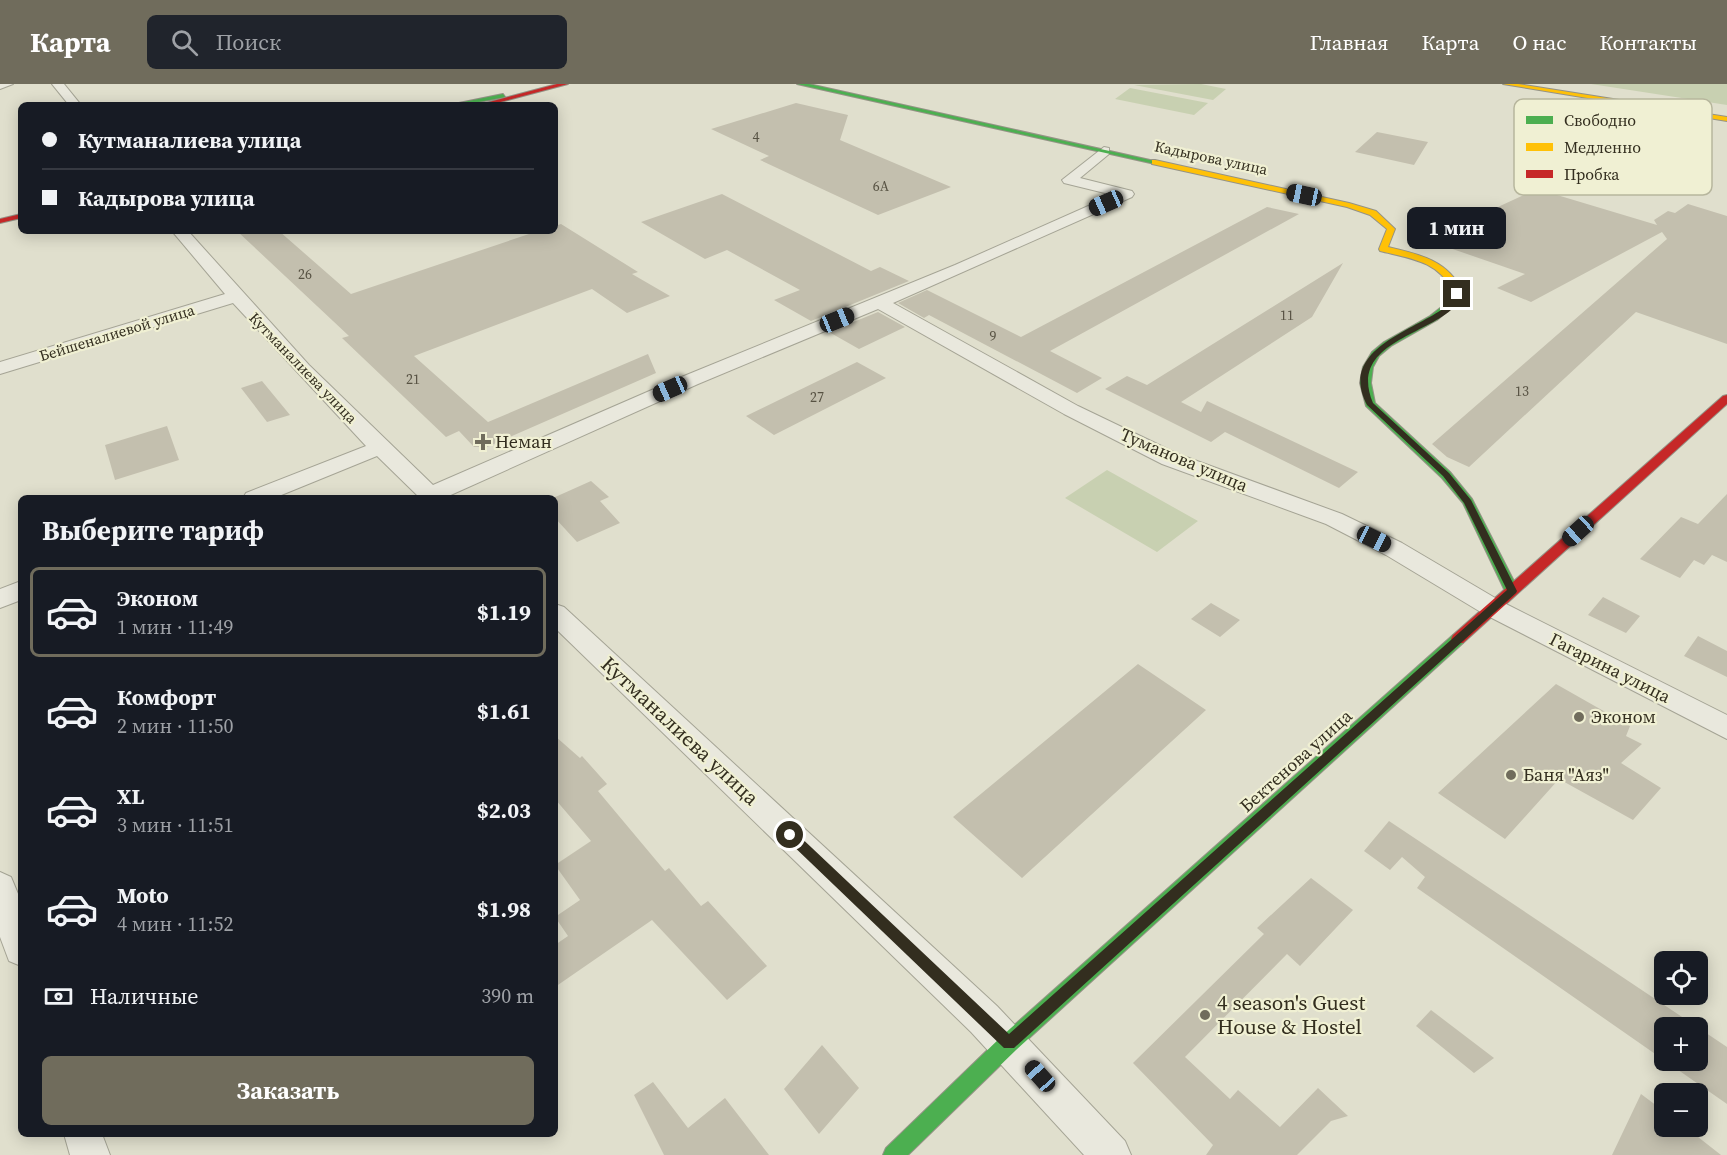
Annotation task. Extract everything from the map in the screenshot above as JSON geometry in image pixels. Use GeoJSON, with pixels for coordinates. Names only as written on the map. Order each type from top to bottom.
{"type":"FeatureCollection","features":[{"type":"Feature","properties":{"kind":"street"},"geometry":{"type":"LineString","coordinates":[[0,85],[7,84]]}},
{"type":"Feature","properties":{"kind":"street"},"geometry":{"type":"LineString","coordinates":[[58,84],[73,102]]}},
{"type":"Feature","properties":{"kind":"street"},"geometry":{"type":"LineString","coordinates":[[493,102],[565,84]]}},
{"type":"Feature","properties":{"kind":"street","name":"Кадырова улица"},"geometry":{"type":"LineString","coordinates":[[800,84],[1362,209],[1379,218],[1390,229],[1383,249],[1408,254],[1450,275],[1456,283],[1457,294],[1449,308],[1378,350],[1367,366],[1364,390],[1370,404],[1446,475],[1468,502],[1503,599]]}},
{"type":"Feature","properties":{"kind":"street"},"geometry":{"type":"LineString","coordinates":[[1506,84],[1601,99]]}},
{"type":"Feature","properties":{"kind":"street"},"geometry":{"type":"LineString","coordinates":[[466,102],[488,97],[514,96]]}},
{"type":"Feature","properties":{"kind":"street"},"geometry":{"type":"LineString","coordinates":[[1712,117],[1727,119]]}},
{"type":"Feature","properties":{"kind":"street"},"geometry":{"type":"LineString","coordinates":[[434,495],[691,380],[961,269],[1127,194],[1069,180],[1104,151]]}},
{"type":"Feature","properties":{"kind":"street"},"geometry":{"type":"LineString","coordinates":[[0,221],[18,217]]}},
{"type":"Feature","properties":{"kind":"street","name":"Кутманалиева улица"},"geometry":{"type":"LineString","coordinates":[[182,234],[235,297],[379,448],[431,495]]}},
{"type":"Feature","properties":{"kind":"street","name":"Бейшеналиевой улица"},"geometry":{"type":"LineString","coordinates":[[0,368],[235,297]]}},
{"type":"Feature","properties":{"kind":"street","name":"Туманова улица"},"geometry":{"type":"LineString","coordinates":[[879,303],[1071,410],[1170,459],[1334,519],[1503,599]]}},
{"type":"Feature","properties":{"kind":"street","name":"Бектенова улица"},"geometry":{"type":"LineString","coordinates":[[893,1155],[1009,1043],[1727,398]]}},
{"type":"Feature","properties":{"kind":"street"},"geometry":{"type":"LineString","coordinates":[[262,495],[379,448]]}},
{"type":"Feature","properties":{"kind":"street"},"geometry":{"type":"LineString","coordinates":[[0,598],[18,591]]}},
{"type":"Feature","properties":{"kind":"street","name":"Гагарина улица"},"geometry":{"type":"LineString","coordinates":[[1503,599],[1727,728]]}},
{"type":"Feature","properties":{"kind":"street","name":"Кутманалиева улица"},"geometry":{"type":"LineString","coordinates":[[558,616],[1009,1043],[1111,1155]]}},
{"type":"Feature","properties":{"kind":"street"},"geometry":{"type":"LineString","coordinates":[[0,887],[18,941]]}},
{"type":"Feature","properties":{"kind":"street"},"geometry":{"type":"LineString","coordinates":[[84,1137],[90,1155]]}},
{"type":"Feature","properties":{"kind":"green space"},"geometry":{"type":"Polygon","coordinates":[[[1201,84],[1226,89],[1213,100],[1134,85],[1201,84]]]}},
{"type":"Feature","properties":{"kind":"green space"},"geometry":{"type":"Polygon","coordinates":[[[1591,84],[1727,84],[1727,105],[1712,103],[1712,99],[1688,99],[1591,84]]]}},
{"type":"Feature","properties":{"kind":"green space"},"geometry":{"type":"Polygon","coordinates":[[[1130,88],[1208,103],[1194,115],[1115,99],[1130,88]]]}},
{"type":"Feature","properties":{"kind":"green space"},"geometry":{"type":"Polygon","coordinates":[[[1107,470],[1198,521],[1157,552],[1065,498],[1107,470]]]}},
{"type":"Feature","properties":{"kind":"building"},"geometry":{"type":"Polygon","coordinates":[[[796,103],[848,115],[840,140],[951,187],[878,215],[760,160],[769,156],[711,129],[796,103]]]}},
{"type":"Feature","properties":{"kind":"building"},"geometry":{"type":"Polygon","coordinates":[[[1377,132],[1428,142],[1414,165],[1355,152],[1377,132]]]}},
{"type":"Feature","properties":{"kind":"building"},"geometry":{"type":"Polygon","coordinates":[[[722,194],[871,271],[880,267],[909,281],[811,321],[774,300],[800,290],[727,250],[705,259],[641,222],[722,194]]]}},
{"type":"Feature","properties":{"kind":"building"},"geometry":{"type":"Polygon","coordinates":[[[1524,195],[1557,195],[1657,225],[1654,220],[1668,211],[1675,213],[1688,204],[1727,216],[1727,344],[1636,312],[1469,467],[1447,457],[1432,444],[1667,239],[1662,232],[1531,302],[1497,288],[1525,274],[1441,245],[1500,206],[1524,195]]]}},
{"type":"Feature","properties":{"kind":"building"},"geometry":{"type":"Polygon","coordinates":[[[1267,207],[1299,214],[1050,351],[1102,378],[1077,393],[929,315],[924,318],[898,303],[927,290],[1021,337],[1267,207]]]}},
{"type":"Feature","properties":{"kind":"building"},"geometry":{"type":"Polygon","coordinates":[[[561,224],[638,272],[632,274],[670,296],[627,313],[592,289],[414,356],[488,422],[648,354],[656,373],[487,447],[474,447],[459,431],[446,437],[342,338],[349,336],[240,234],[282,234],[351,294],[529,234],[558,234],[558,225],[561,224]]]}},
{"type":"Feature","properties":{"kind":"building"},"geometry":{"type":"Polygon","coordinates":[[[1343,263],[1312,317],[1181,402],[1201,412],[1207,401],[1358,472],[1339,488],[1225,432],[1211,442],[1105,389],[1127,376],[1147,385],[1343,263]]]}},
{"type":"Feature","properties":{"kind":"building"},"geometry":{"type":"Polygon","coordinates":[[[878,312],[905,327],[859,349],[829,332],[878,312]]]}},
{"type":"Feature","properties":{"kind":"building"},"geometry":{"type":"Polygon","coordinates":[[[857,362],[886,378],[774,435],[746,416],[857,362]]]}},
{"type":"Feature","properties":{"kind":"building"},"geometry":{"type":"Polygon","coordinates":[[[262,381],[290,415],[267,422],[241,388],[262,381]]]}},
{"type":"Feature","properties":{"kind":"building"},"geometry":{"type":"Polygon","coordinates":[[[167,426],[179,460],[115,480],[105,445],[167,426]]]}},
{"type":"Feature","properties":{"kind":"building"},"geometry":{"type":"Polygon","coordinates":[[[591,481],[609,497],[600,501],[620,523],[577,542],[558,521],[558,496],[591,481]]]}},
{"type":"Feature","properties":{"kind":"building"},"geometry":{"type":"Polygon","coordinates":[[[1727,494],[1727,562],[1712,555],[1704,565],[1694,560],[1680,578],[1640,559],[1681,517],[1698,524],[1727,494]]]}},
{"type":"Feature","properties":{"kind":"building"},"geometry":{"type":"Polygon","coordinates":[[[1603,597],[1640,616],[1626,633],[1588,615],[1603,597]]]}},
{"type":"Feature","properties":{"kind":"building"},"geometry":{"type":"Polygon","coordinates":[[[1211,603],[1240,620],[1220,637],[1191,619],[1211,603]]]}},
{"type":"Feature","properties":{"kind":"building"},"geometry":{"type":"Polygon","coordinates":[[[1698,636],[1727,651],[1727,677],[1684,656],[1698,636]]]}},
{"type":"Feature","properties":{"kind":"building"},"geometry":{"type":"Polygon","coordinates":[[[1138,664],[1206,710],[1022,878],[953,817],[1138,664]]]}},
{"type":"Feature","properties":{"kind":"building"},"geometry":{"type":"Polygon","coordinates":[[[1556,684],[1630,726],[1626,736],[1642,744],[1621,763],[1661,788],[1633,820],[1559,779],[1505,839],[1438,793],[1556,684]]]}},
{"type":"Feature","properties":{"kind":"building"},"geometry":{"type":"Polygon","coordinates":[[[558,739],[580,758],[582,756],[607,784],[598,791],[665,871],[669,868],[701,906],[708,901],[767,966],[727,1000],[652,920],[558,985],[558,943],[568,936],[558,921],[558,915],[580,900],[558,869],[558,863],[591,841],[558,802],[558,739]]]}},
{"type":"Feature","properties":{"kind":"building"},"geometry":{"type":"Polygon","coordinates":[[[1389,821],[1654,998],[1654,1005],[1664,1005],[1682,1017],[1654,1017],[1654,1053],[1417,888],[1425,877],[1402,857],[1390,870],[1364,851],[1389,821]]]}},
{"type":"Feature","properties":{"kind":"building"},"geometry":{"type":"Polygon","coordinates":[[[1311,878],[1353,910],[1300,966],[1287,954],[1185,1057],[1230,1099],[1238,1090],[1280,1127],[1318,1088],[1348,1116],[1331,1121],[1297,1155],[1206,1155],[1213,1145],[1133,1063],[1264,934],[1257,928],[1311,878]]]}},
{"type":"Feature","properties":{"kind":"building"},"geometry":{"type":"Polygon","coordinates":[[[1431,1010],[1494,1058],[1474,1073],[1416,1026],[1431,1010]]]}},
{"type":"Feature","properties":{"kind":"building"},"geometry":{"type":"Polygon","coordinates":[[[1708,1034],[1727,1047],[1727,1104],[1708,1091],[1708,1083],[1697,1083],[1680,1071],[1708,1071],[1708,1034]]]}},
{"type":"Feature","properties":{"kind":"building"},"geometry":{"type":"Polygon","coordinates":[[[822,1045],[859,1088],[819,1134],[784,1089],[822,1045]]]}},
{"type":"Feature","properties":{"kind":"building"},"geometry":{"type":"Polygon","coordinates":[[[653,1082],[688,1128],[725,1098],[769,1155],[664,1155],[634,1095],[653,1082]]]}},
{"type":"Feature","properties":{"kind":"building"},"geometry":{"type":"Polygon","coordinates":[[[1641,1094],[1654,1104],[1654,1137],[1698,1137],[1721,1155],[1612,1155],[1641,1094]]]}},
{"type":"Feature","properties":{"kind":"traffic: fast"},"geometry":{"type":"LineString","coordinates":[[800,84],[1155,162]]}},
{"type":"Feature","properties":{"kind":"traffic: fast"},"geometry":{"type":"LineString","coordinates":[[469,102],[503,96]]}},
{"type":"Feature","properties":{"kind":"traffic: fast"},"geometry":{"type":"LineString","coordinates":[[1447,307],[1433,318],[1387,344],[1376,354],[1368,367],[1365,383],[1370,404],[1446,475],[1468,502],[1512,591]]}},
{"type":"Feature","properties":{"kind":"traffic: fast"},"geometry":{"type":"LineString","coordinates":[[893,1155],[1009,1043],[1458,639]]}},
{"type":"Feature","properties":{"kind":"traffic: slow"},"geometry":{"type":"LineString","coordinates":[[1506,84],[1601,99]]}},
{"type":"Feature","properties":{"kind":"traffic: slow"},"geometry":{"type":"LineString","coordinates":[[1712,117],[1727,119]]}},
{"type":"Feature","properties":{"kind":"traffic: slow"},"geometry":{"type":"LineString","coordinates":[[1155,162],[1349,205],[1373,213],[1391,229],[1383,249],[1427,261],[1446,272],[1457,291],[1447,307]]}},
{"type":"Feature","properties":{"kind":"traffic: jam"},"geometry":{"type":"LineString","coordinates":[[493,102],[565,84]]}},
{"type":"Feature","properties":{"kind":"traffic: jam"},"geometry":{"type":"LineString","coordinates":[[0,221],[18,217]]}},
{"type":"Feature","properties":{"kind":"traffic: jam"},"geometry":{"type":"LineString","coordinates":[[1458,639],[1727,398]]}},
{"type":"Feature","properties":{"kind":"place","name":"Неман"},"geometry":{"type":"Point","coordinates":[483,442]}},
{"type":"Feature","properties":{"kind":"place","name":"Эконом"},"geometry":{"type":"Point","coordinates":[1579,717]}},
{"type":"Feature","properties":{"kind":"place","name":"Баня \"Аяз\""},"geometry":{"type":"Point","coordinates":[1511,775]}},
{"type":"Feature","properties":{"kind":"place","name":"4 season's Guest House & Hostel"},"geometry":{"type":"Point","coordinates":[1205,1015]}},
{"type":"Feature","properties":{"kind":"route"},"geometry":{"type":"LineString","coordinates":[[790,835],[1009,1043],[1512,591],[1468,502],[1446,475],[1410,444],[1370,404],[1364,390],[1367,366],[1378,350],[1449,308],[1457,294]]}}]}
